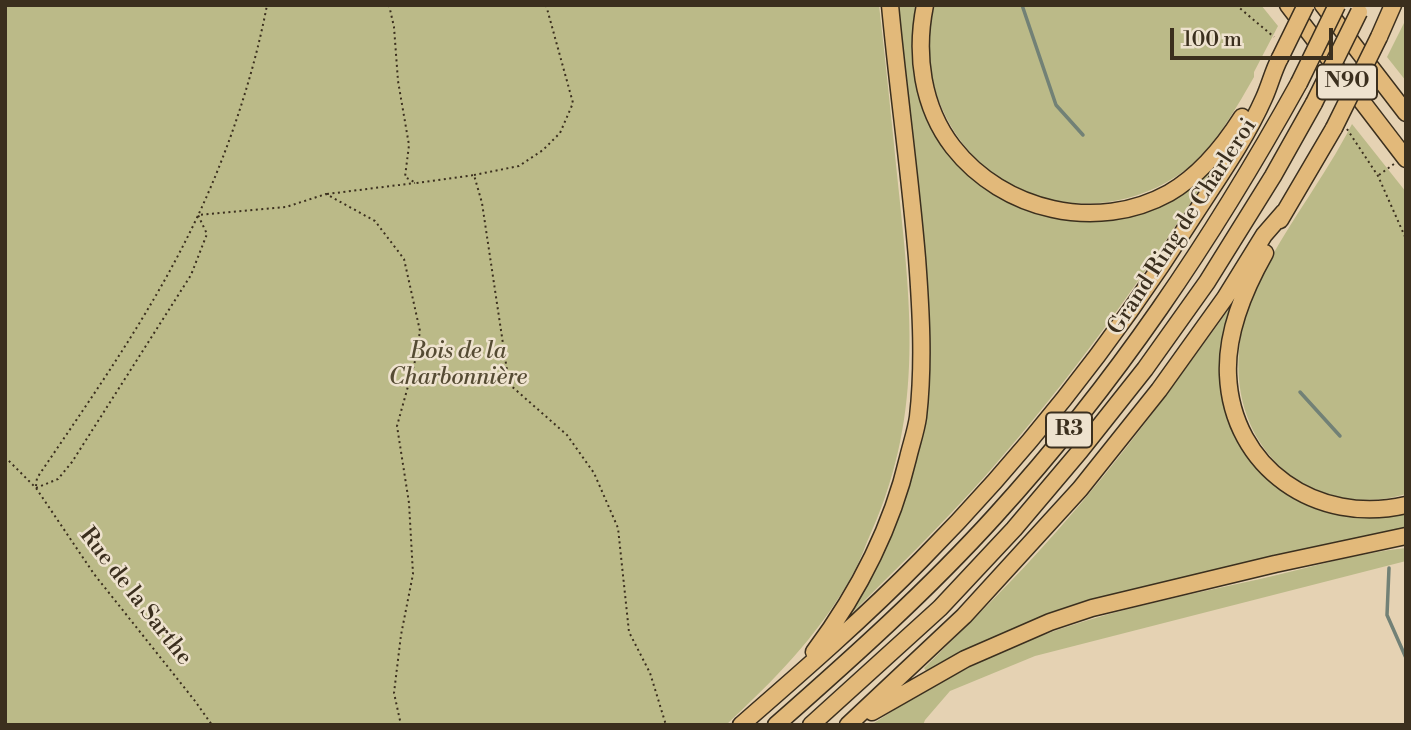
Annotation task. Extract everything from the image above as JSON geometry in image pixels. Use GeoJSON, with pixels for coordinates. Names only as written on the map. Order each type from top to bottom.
{"type":"FeatureCollection","features":[{"type":"Feature","properties":{"kind":"highway"},"geometry":{"type":"LineString","coordinates":[[793,680],[865,575],[900,492],[917,419],[922,370],[922,322],[890,5]]}},
{"type":"Feature","properties":{"kind":"highway"},"geometry":{"type":"LineString","coordinates":[[925,5],[920,28],[920,61],[925,89],[937,121],[952,146],[974,170],[1001,190],[1050,209],[1082,214],[1111,212],[1167,194],[1185,182],[1220,150],[1271,75]]}},
{"type":"Feature","properties":{"kind":"highway","name":"N90"},"geometry":{"type":"LineString","coordinates":[[1288,5],[1405,158]]}},
{"type":"Feature","properties":{"kind":"highway"},"geometry":{"type":"LineString","coordinates":[[741,725],[922,559],[1026,446],[1080,379],[1144,291],[1220,173],[1264,97],[1271,75],[1306,5]]}},
{"type":"Feature","properties":{"kind":"highway","name":"N90"},"geometry":{"type":"LineString","coordinates":[[1323,5],[1406,113]]}},
{"type":"Feature","properties":{"kind":"highway","name":"Grand Ring de Charleroi"},"geometry":{"type":"LineString","coordinates":[[776,725],[923,591],[995,516],[1064,436],[1125,358],[1188,269],[1255,163],[1299,83],[1337,5]]}},
{"type":"Feature","properties":{"kind":"highway"},"geometry":{"type":"LineString","coordinates":[[1393,5],[1334,128],[1284,212],[1249,283],[1232,334],[1228,375],[1230,394],[1239,425],[1251,448],[1268,468],[1292,488],[1335,507],[1380,509],[1406,505]]}},
{"type":"Feature","properties":{"kind":"highway","name":"Grand Ring de Charleroi"},"geometry":{"type":"LineString","coordinates":[[811,725],[940,608],[1014,529],[1145,369],[1207,282],[1273,176],[1314,103],[1361,9]]}},
{"type":"Feature","properties":{"kind":"highway"},"geometry":{"type":"LineString","coordinates":[[850,725],[964,616],[1080,489],[1159,390],[1224,298],[1264,235],[1284,212]]}},
{"type":"Feature","properties":{"kind":"highway"},"geometry":{"type":"LineString","coordinates":[[850,725],[965,659],[1050,622],[1135,596],[1406,536]]}},
{"type":"Feature","properties":{"kind":"path"},"geometry":{"type":"LineString","coordinates":[[198,215],[207,234],[191,275],[72,462],[58,479],[36,488],[37,478],[139,323],[185,243],[228,141],[251,72],[267,5]]}},
{"type":"Feature","properties":{"kind":"path"},"geometry":{"type":"LineString","coordinates":[[389,5],[394,27],[398,81],[410,145],[405,177],[416,183]]}},
{"type":"Feature","properties":{"kind":"path"},"geometry":{"type":"LineString","coordinates":[[198,215],[286,207],[326,194],[469,176],[519,166],[543,150],[560,133],[573,103],[547,5]]}},
{"type":"Feature","properties":{"kind":"path"},"geometry":{"type":"LineString","coordinates":[[1378,176],[1405,158]]}},
{"type":"Feature","properties":{"kind":"path"},"geometry":{"type":"LineString","coordinates":[[474,175],[484,217],[509,384],[568,435],[594,473],[618,528],[629,632],[650,673],[666,725]]}},
{"type":"Feature","properties":{"kind":"path"},"geometry":{"type":"LineString","coordinates":[[326,194],[375,221],[404,259],[420,331],[415,361],[397,426],[409,503],[413,573],[401,635],[394,693],[401,725]]}},
{"type":"Feature","properties":{"kind":"path","name":"Rue de la Sarthe"},"geometry":{"type":"LineString","coordinates":[[5,457],[36,488],[94,574],[212,725]]}},
{"type":"Feature","properties":{"kind":"green space","name":"Bois de la Charbonnière"},"geometry":{"type":"Polygon","coordinates":[[[5,5],[879,5],[907,278],[909,366],[906,409],[898,453],[885,497],[854,572],[822,622],[777,675],[726,725],[5,725],[5,5]]]}},
{"type":"Feature","properties":{"kind":"green space"},"geometry":{"type":"Polygon","coordinates":[[[895,5],[918,5],[912,52],[916,80],[943,144],[960,166],[1000,197],[1054,217],[1108,217],[1212,169],[1134,287],[1018,438],[916,550],[842,623],[864,585],[925,397],[895,5]]]}},
{"type":"Feature","properties":{"kind":"green space"},"geometry":{"type":"Polygon","coordinates":[[[935,5],[1261,5],[1278,26],[1254,72],[1254,77],[1228,121],[1207,149],[1182,173],[1132,197],[1097,203],[1062,202],[1028,192],[998,176],[971,153],[950,124],[935,89],[931,69],[929,36],[935,5]]]}},
{"type":"Feature","properties":{"kind":"green space"},"geometry":{"type":"Polygon","coordinates":[[[1406,19],[1406,81],[1387,57],[1406,19]]]}},
{"type":"Feature","properties":{"kind":"green space"},"geometry":{"type":"Polygon","coordinates":[[[1352,124],[1406,192],[1406,494],[1374,500],[1327,494],[1285,471],[1267,452],[1253,430],[1244,407],[1240,383],[1241,333],[1257,285],[1352,124]]]}},
{"type":"Feature","properties":{"kind":"green space"},"geometry":{"type":"Polygon","coordinates":[[[1236,299],[1225,336],[1253,460],[1346,514],[1373,516],[1406,511],[1406,529],[1110,597],[926,671],[924,668],[1008,584],[1081,503],[1150,417],[1236,299]]]}},
{"type":"Feature","properties":{"kind":"green space"},"geometry":{"type":"Polygon","coordinates":[[[1406,548],[1406,561],[1035,656],[950,691],[923,725],[871,725],[962,671],[1010,648],[1060,629],[1159,601],[1351,557],[1406,548]]]}},
{"type":"Feature","properties":{"kind":"waterway"},"geometry":{"type":"LineString","coordinates":[[1022,5],[1056,105],[1083,135]]}},
{"type":"Feature","properties":{"kind":"waterway"},"geometry":{"type":"LineString","coordinates":[[1300,392],[1340,436]]}},
{"type":"Feature","properties":{"kind":"waterway"},"geometry":{"type":"LineString","coordinates":[[1389,568],[1387,615],[1406,658]]}}]}
